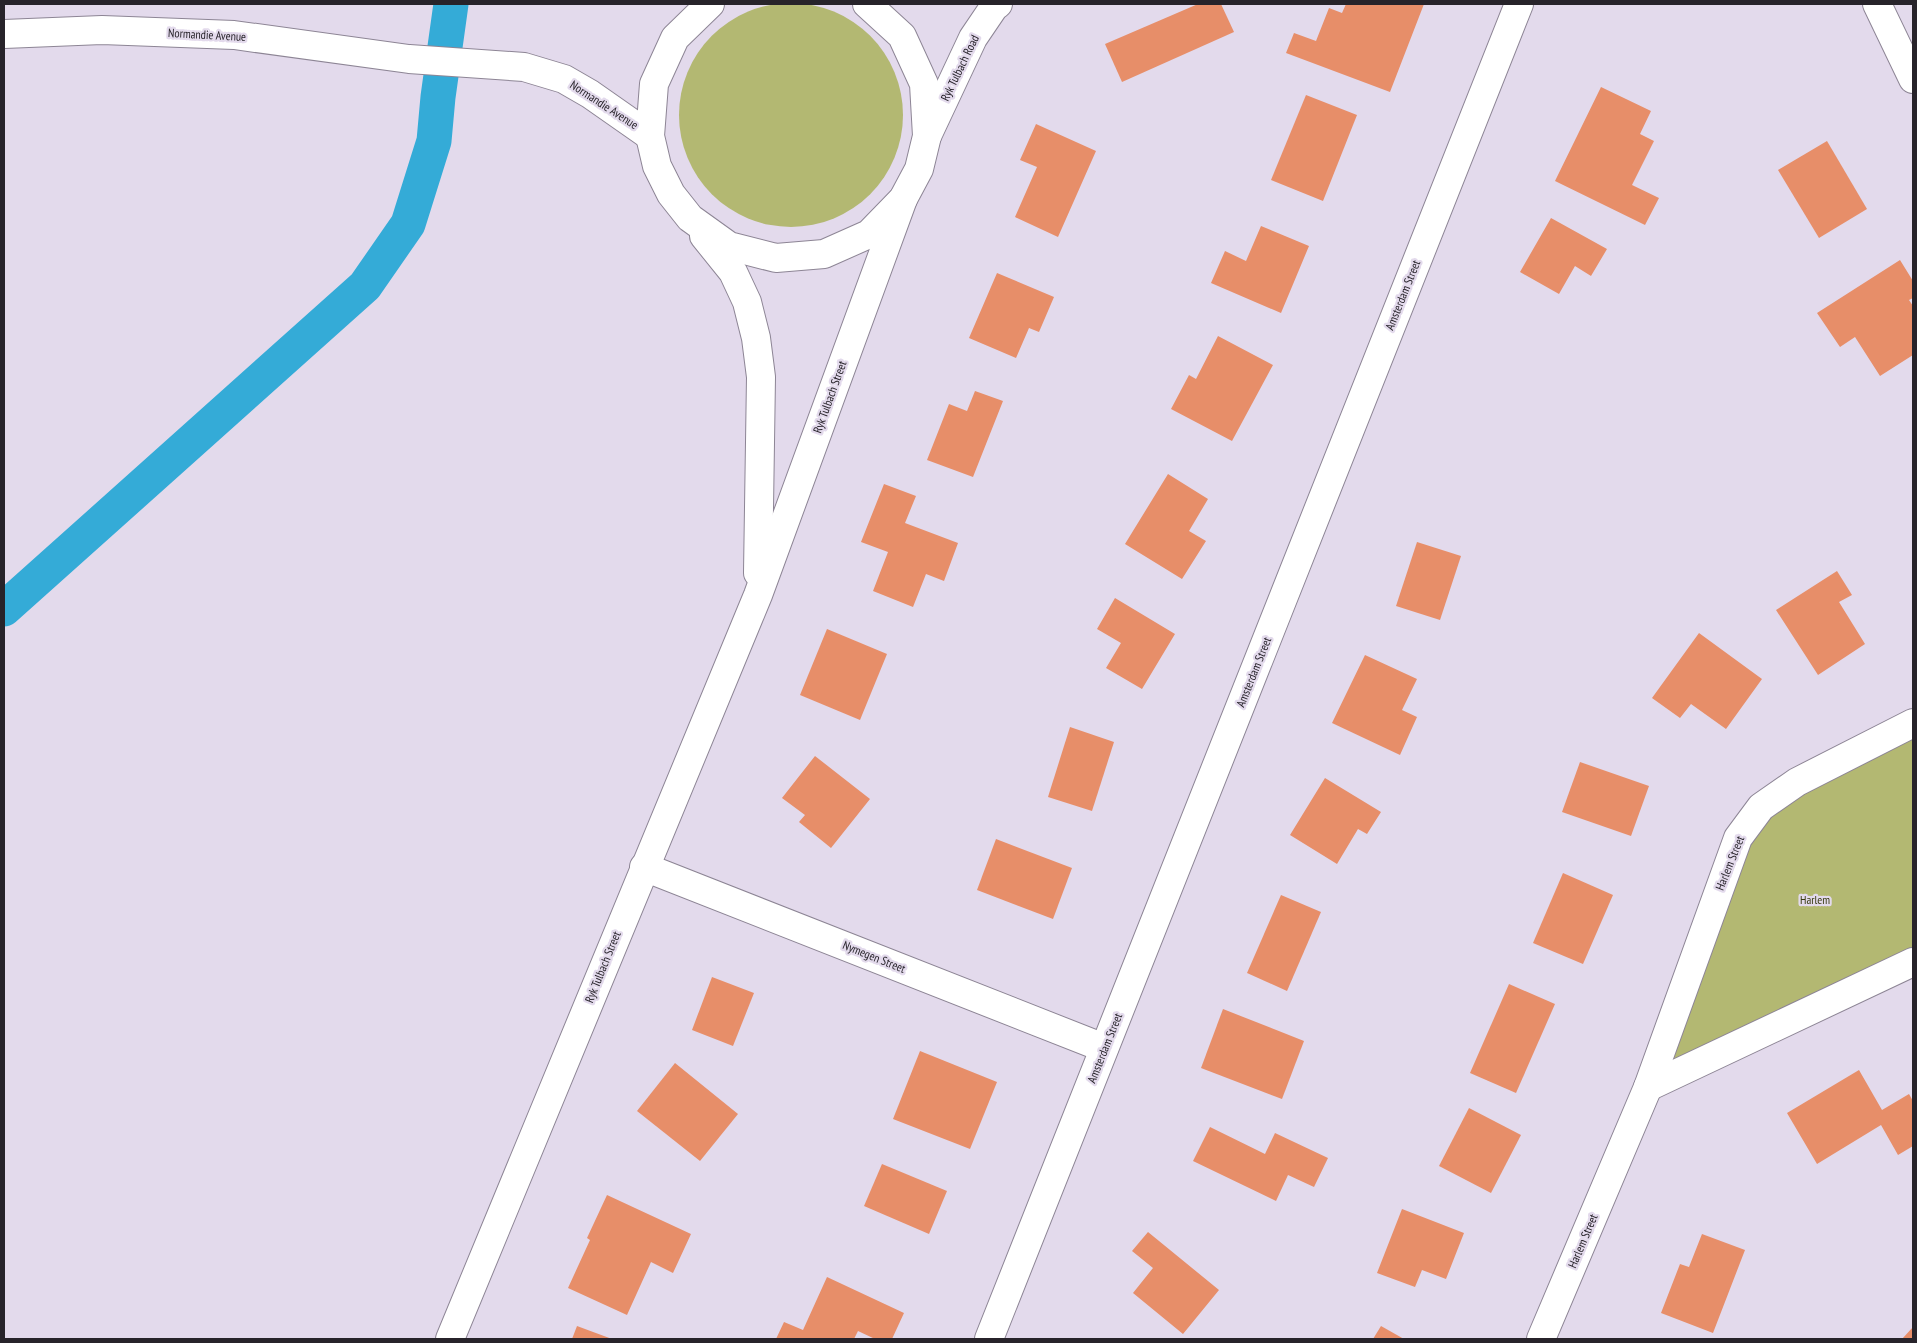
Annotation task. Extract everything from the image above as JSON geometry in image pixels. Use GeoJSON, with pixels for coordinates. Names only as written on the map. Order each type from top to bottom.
{"type":"FeatureCollection","features":[{"type":"Feature","properties":{"kind":"street"},"geometry":{"type":"LineString","coordinates":[[710,4],[675,38],[654,84],[650,136],[657,166],[670,194],[690,218],[729,246],[776,258],[824,254],[869,234],[903,199],[919,170],[927,136],[924,84],[902,36],[867,4]]}},
{"type":"Feature","properties":{"kind":"street","name":"Ryk Tulbach Road"},"geometry":{"type":"LineString","coordinates":[[927,136],[973,38],[998,4]]}},
{"type":"Feature","properties":{"kind":"street","name":"Amsterdam Street"},"geometry":{"type":"LineString","coordinates":[[989,1339],[1519,4]]}},
{"type":"Feature","properties":{"kind":"street"},"geometry":{"type":"LineString","coordinates":[[1877,4],[1913,79]]}},
{"type":"Feature","properties":{"kind":"street","name":"Normandie Avenue"},"geometry":{"type":"LineString","coordinates":[[4,34],[102,30],[234,35],[409,58],[524,67],[564,79],[590,94],[650,136]]}},
{"type":"Feature","properties":{"kind":"street","name":"Ryk Tulbach Street"},"geometry":{"type":"LineString","coordinates":[[450,1339],[758,595],[903,199]]}},
{"type":"Feature","properties":{"kind":"street","name":"Ryk Tulbach Street"},"geometry":{"type":"LineString","coordinates":[[690,218],[733,272],[747,302],[756,338],[761,377],[758,595]]}},
{"type":"Feature","properties":{"kind":"street","name":"Harlem Street"},"geometry":{"type":"LineString","coordinates":[[1541,1339],[1648,1087],[1738,838],[1761,807],[1797,782],[1913,723]]}},
{"type":"Feature","properties":{"kind":"street","name":"Nymegen Street"},"geometry":{"type":"LineString","coordinates":[[644,867],[1104,1048]]}},
{"type":"Feature","properties":{"kind":"street"},"geometry":{"type":"LineString","coordinates":[[1648,1087],[1913,962]]}},
{"type":"Feature","properties":{"kind":"green space"},"geometry":{"type":"Polygon","coordinates":[[[791,3],[813,5],[844,16],[862,28],[878,44],[890,62],[898,83],[903,115],[901,137],[890,168],[878,186],[862,202],[844,214],[823,222],[791,227],[769,225],[738,214],[720,202],[704,186],[692,168],[684,147],[679,115],[681,93],[692,62],[704,44],[720,28],[738,16],[759,8],[791,3]]]}},
{"type":"Feature","properties":{"kind":"green space","name":"Harlem"},"geometry":{"type":"Polygon","coordinates":[[[1913,725],[1913,962],[1633,1096],[1736,834],[1913,725]]]}},
{"type":"Feature","properties":{"kind":"building"},"geometry":{"type":"Polygon","coordinates":[[[1198,4],[1221,4],[1234,32],[1122,82],[1105,44],[1198,4]]]}},
{"type":"Feature","properties":{"kind":"building"},"geometry":{"type":"Polygon","coordinates":[[[1346,4],[1424,4],[1390,92],[1286,53],[1294,33],[1316,41],[1329,8],[1342,13],[1346,4]]]}},
{"type":"Feature","properties":{"kind":"building"},"geometry":{"type":"Polygon","coordinates":[[[1601,87],[1651,111],[1640,134],[1654,141],[1632,185],[1659,198],[1645,225],[1555,181],[1601,87]]]}},
{"type":"Feature","properties":{"kind":"building"},"geometry":{"type":"Polygon","coordinates":[[[1306,95],[1357,115],[1323,201],[1271,180],[1306,95]]]}},
{"type":"Feature","properties":{"kind":"building"},"geometry":{"type":"Polygon","coordinates":[[[1036,124],[1096,151],[1058,237],[1015,217],[1037,167],[1020,160],[1036,124]]]}},
{"type":"Feature","properties":{"kind":"building"},"geometry":{"type":"Polygon","coordinates":[[[1827,141],[1867,209],[1819,238],[1778,170],[1827,141]]]}},
{"type":"Feature","properties":{"kind":"building"},"geometry":{"type":"Polygon","coordinates":[[[1551,218],[1607,249],[1591,276],[1575,266],[1559,294],[1520,272],[1551,218]]]}},
{"type":"Feature","properties":{"kind":"building"},"geometry":{"type":"Polygon","coordinates":[[[1261,226],[1309,246],[1281,313],[1211,283],[1225,251],[1246,261],[1261,226]]]}},
{"type":"Feature","properties":{"kind":"building"},"geometry":{"type":"Polygon","coordinates":[[[1900,260],[1913,281],[1913,298],[1909,300],[1913,306],[1913,355],[1880,376],[1855,337],[1840,347],[1817,313],[1900,260]]]}},
{"type":"Feature","properties":{"kind":"building"},"geometry":{"type":"Polygon","coordinates":[[[997,273],[1054,297],[1039,332],[1029,328],[1016,358],[969,338],[997,273]]]}},
{"type":"Feature","properties":{"kind":"building"},"geometry":{"type":"Polygon","coordinates":[[[1218,336],[1273,365],[1232,441],[1171,409],[1189,375],[1196,379],[1218,336]]]}},
{"type":"Feature","properties":{"kind":"building"},"geometry":{"type":"Polygon","coordinates":[[[975,391],[1003,401],[973,477],[927,460],[949,404],[967,411],[975,391]]]}},
{"type":"Feature","properties":{"kind":"building"},"geometry":{"type":"Polygon","coordinates":[[[1168,474],[1208,499],[1189,531],[1206,541],[1182,579],[1125,544],[1168,474]]]}},
{"type":"Feature","properties":{"kind":"building"},"geometry":{"type":"Polygon","coordinates":[[[884,484],[916,496],[905,523],[958,543],[944,581],[926,574],[913,607],[873,591],[888,552],[861,542],[884,484]]]}},
{"type":"Feature","properties":{"kind":"building"},"geometry":{"type":"Polygon","coordinates":[[[1417,542],[1461,556],[1440,620],[1396,606],[1417,542]]]}},
{"type":"Feature","properties":{"kind":"building"},"geometry":{"type":"Polygon","coordinates":[[[1837,571],[1852,595],[1839,602],[1865,644],[1818,675],[1776,610],[1837,571]]]}},
{"type":"Feature","properties":{"kind":"building"},"geometry":{"type":"Polygon","coordinates":[[[1115,598],[1175,634],[1142,689],[1106,668],[1121,643],[1097,629],[1115,598]]]}},
{"type":"Feature","properties":{"kind":"building"},"geometry":{"type":"Polygon","coordinates":[[[827,629],[887,654],[860,720],[800,695],[827,629]]]}},
{"type":"Feature","properties":{"kind":"building"},"geometry":{"type":"Polygon","coordinates":[[[1699,633],[1762,679],[1726,729],[1691,704],[1680,718],[1652,698],[1699,633]]]}},
{"type":"Feature","properties":{"kind":"building"},"geometry":{"type":"Polygon","coordinates":[[[1365,655],[1417,679],[1402,710],[1417,717],[1400,755],[1332,723],[1365,655]]]}},
{"type":"Feature","properties":{"kind":"building"},"geometry":{"type":"Polygon","coordinates":[[[1070,727],[1114,742],[1092,811],[1048,797],[1070,727]]]}},
{"type":"Feature","properties":{"kind":"building"},"geometry":{"type":"Polygon","coordinates":[[[815,756],[870,799],[831,848],[799,822],[805,815],[782,798],[815,756]]]}},
{"type":"Feature","properties":{"kind":"building"},"geometry":{"type":"Polygon","coordinates":[[[1580,762],[1649,786],[1631,836],[1562,812],[1580,762]]]}},
{"type":"Feature","properties":{"kind":"building"},"geometry":{"type":"Polygon","coordinates":[[[1325,778],[1381,812],[1367,834],[1358,829],[1337,864],[1290,835],[1325,778]]]}},
{"type":"Feature","properties":{"kind":"building"},"geometry":{"type":"Polygon","coordinates":[[[996,839],[1072,868],[1053,919],[977,890],[996,839]]]}},
{"type":"Feature","properties":{"kind":"building"},"geometry":{"type":"Polygon","coordinates":[[[1563,873],[1613,895],[1583,964],[1533,943],[1563,873]]]}},
{"type":"Feature","properties":{"kind":"building"},"geometry":{"type":"Polygon","coordinates":[[[1281,895],[1321,912],[1287,991],[1247,973],[1281,895]]]}},
{"type":"Feature","properties":{"kind":"building"},"geometry":{"type":"Polygon","coordinates":[[[712,977],[754,993],[733,1046],[692,1030],[712,977]]]}},
{"type":"Feature","properties":{"kind":"building"},"geometry":{"type":"Polygon","coordinates":[[[1509,984],[1555,1004],[1516,1093],[1470,1073],[1509,984]]]}},
{"type":"Feature","properties":{"kind":"building"},"geometry":{"type":"Polygon","coordinates":[[[1223,1009],[1304,1041],[1282,1099],[1201,1068],[1223,1009]]]}},
{"type":"Feature","properties":{"kind":"building"},"geometry":{"type":"Polygon","coordinates":[[[920,1051],[997,1082],[970,1149],[893,1119],[920,1051]]]}},
{"type":"Feature","properties":{"kind":"building"},"geometry":{"type":"Polygon","coordinates":[[[675,1063],[738,1114],[700,1161],[637,1111],[675,1063]]]}},
{"type":"Feature","properties":{"kind":"building"},"geometry":{"type":"Polygon","coordinates":[[[1859,1070],[1882,1110],[1909,1094],[1913,1101],[1913,1146],[1898,1155],[1881,1125],[1817,1164],[1787,1113],[1859,1070]]]}},
{"type":"Feature","properties":{"kind":"building"},"geometry":{"type":"Polygon","coordinates":[[[1469,1108],[1521,1135],[1491,1193],[1439,1166],[1469,1108]]]}},
{"type":"Feature","properties":{"kind":"building"},"geometry":{"type":"Polygon","coordinates":[[[1210,1127],[1265,1154],[1275,1133],[1328,1158],[1314,1187],[1288,1175],[1276,1201],[1193,1161],[1210,1127]]]}},
{"type":"Feature","properties":{"kind":"building"},"geometry":{"type":"Polygon","coordinates":[[[882,1164],[947,1191],[929,1234],[864,1206],[882,1164]]]}},
{"type":"Feature","properties":{"kind":"building"},"geometry":{"type":"Polygon","coordinates":[[[607,1195],[691,1234],[673,1273],[651,1262],[627,1315],[568,1288],[590,1240],[587,1238],[607,1195]]]}},
{"type":"Feature","properties":{"kind":"building"},"geometry":{"type":"Polygon","coordinates":[[[1402,1209],[1464,1233],[1446,1279],[1422,1270],[1415,1287],[1377,1273],[1402,1209]]]}},
{"type":"Feature","properties":{"kind":"building"},"geometry":{"type":"Polygon","coordinates":[[[1148,1232],[1219,1290],[1183,1334],[1133,1293],[1153,1268],[1132,1251],[1148,1232]]]}},
{"type":"Feature","properties":{"kind":"building"},"geometry":{"type":"Polygon","coordinates":[[[1702,1234],[1745,1250],[1713,1333],[1661,1313],[1680,1264],[1689,1267],[1702,1234]]]}},
{"type":"Feature","properties":{"kind":"building"},"geometry":{"type":"Polygon","coordinates":[[[827,1277],[904,1313],[892,1339],[875,1339],[858,1331],[854,1339],[776,1339],[784,1322],[803,1330],[827,1277]]]}},
{"type":"Feature","properties":{"kind":"building"},"geometry":{"type":"Polygon","coordinates":[[[577,1326],[612,1339],[572,1339],[577,1326]]]}},
{"type":"Feature","properties":{"kind":"building"},"geometry":{"type":"Polygon","coordinates":[[[1381,1326],[1404,1339],[1373,1339],[1381,1326]]]}},
{"type":"Feature","properties":{"kind":"building"},"geometry":{"type":"Polygon","coordinates":[[[1913,1327],[1913,1339],[1902,1339],[1913,1327]]]}},
{"type":"Feature","properties":{"kind":"waterway"},"geometry":{"type":"LineString","coordinates":[[4,609],[365,286],[408,224],[434,141],[451,4]]}}]}
